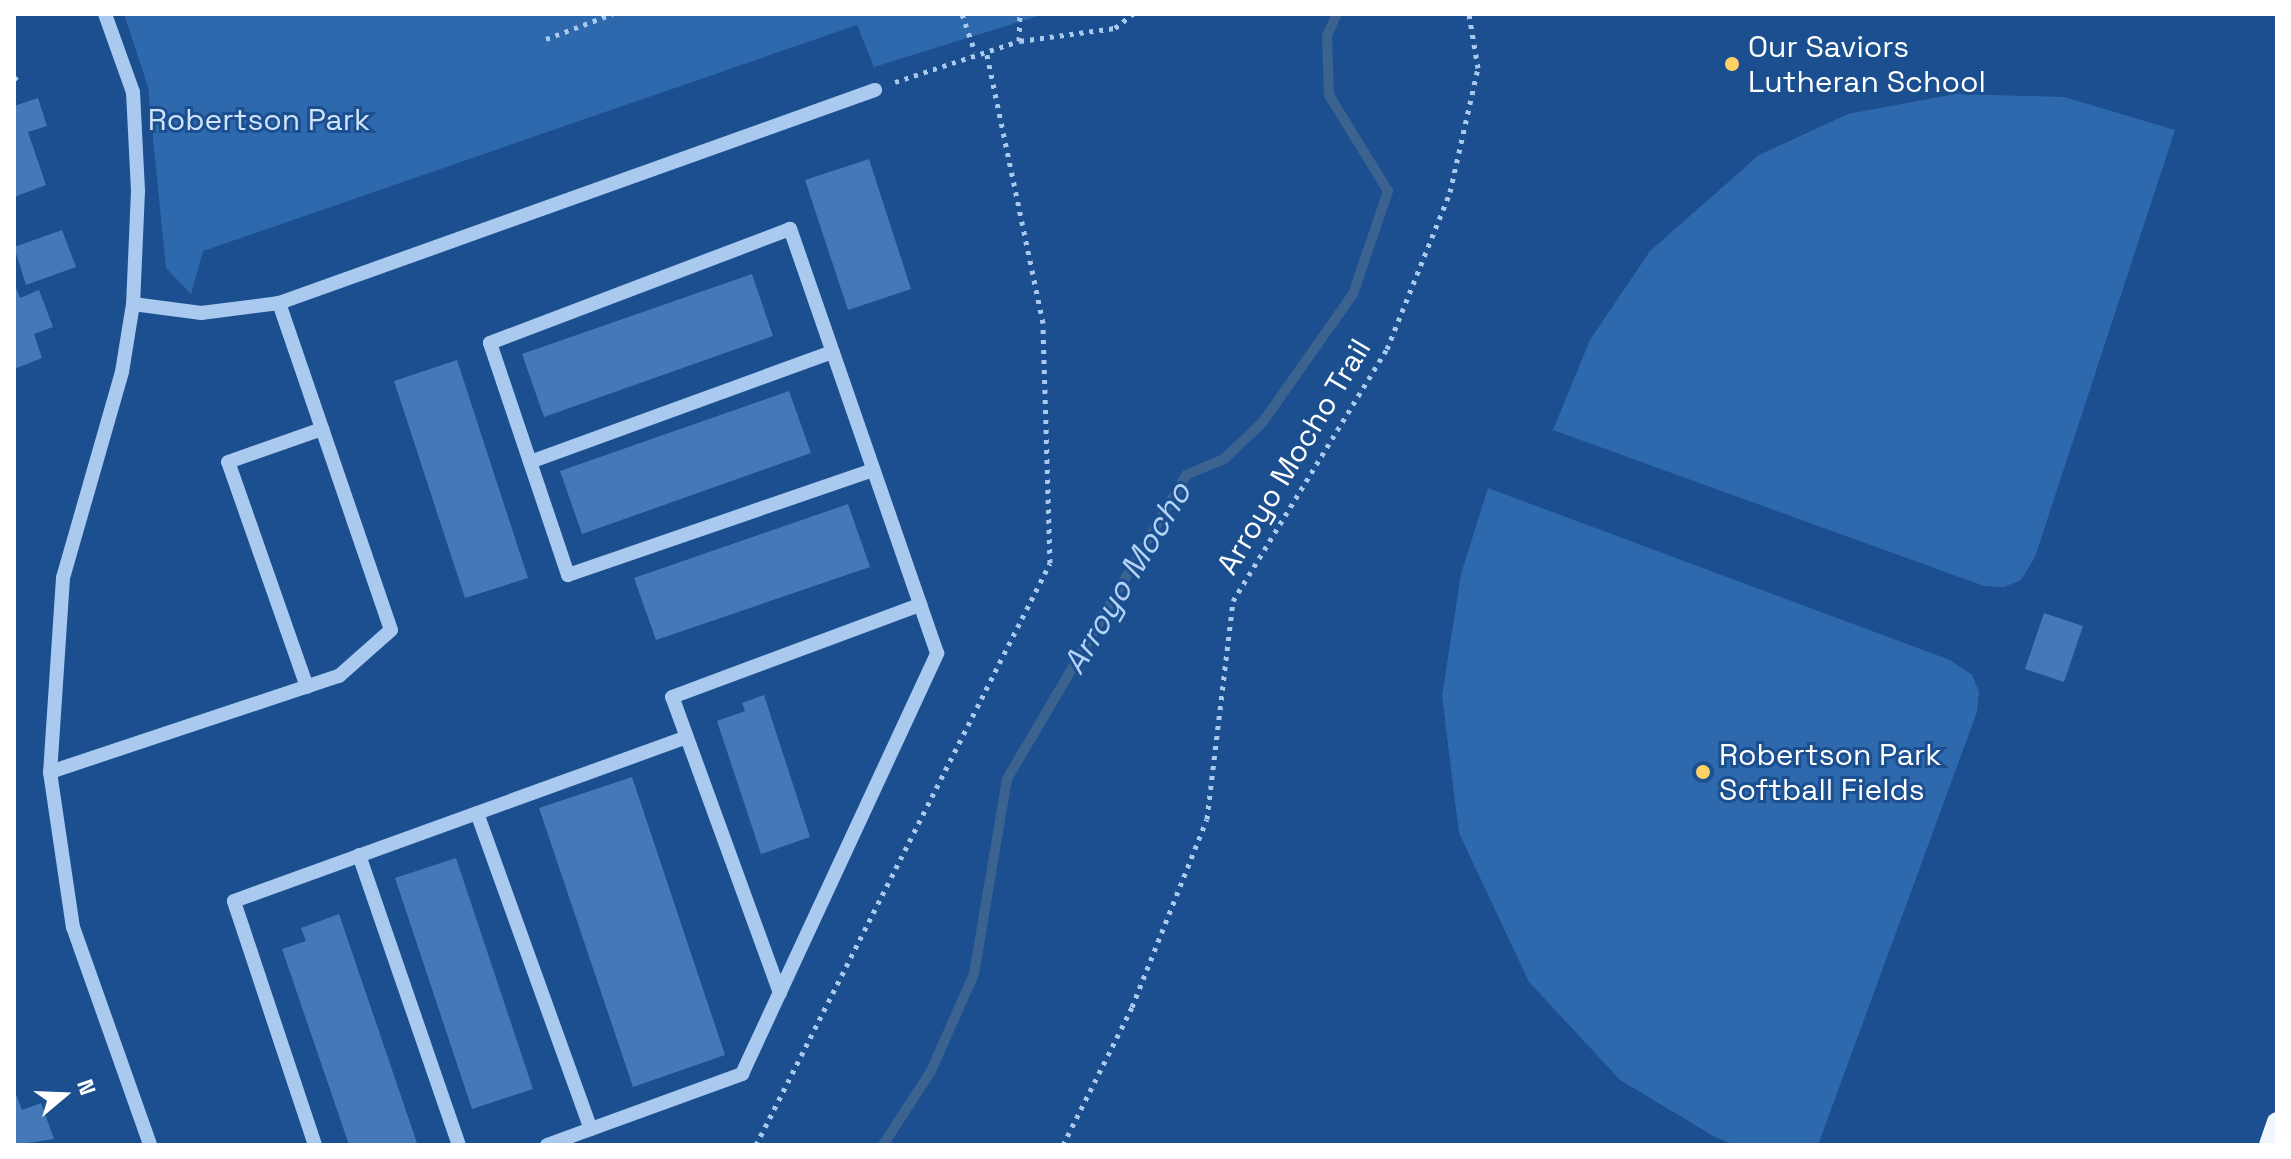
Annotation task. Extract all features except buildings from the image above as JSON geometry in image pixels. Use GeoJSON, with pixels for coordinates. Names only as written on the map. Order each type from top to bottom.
{"type":"FeatureCollection","features":[{"type":"Feature","properties":{"kind":"main road"},"geometry":{"type":"LineString","coordinates":[[2269,1145],[2277,1122]]}},
{"type":"Feature","properties":{"kind":"street"},"geometry":{"type":"LineString","coordinates":[[105,14],[133,92],[138,191],[133,304],[122,372],[63,578],[50,772],[73,927],[150,1145]]}},
{"type":"Feature","properties":{"kind":"street"},"geometry":{"type":"LineString","coordinates":[[133,304],[201,313],[279,303],[875,90]]}},
{"type":"Feature","properties":{"kind":"street"},"geometry":{"type":"LineString","coordinates":[[547,1145],[742,1074],[937,653],[790,229],[490,343],[568,575],[873,470]]}},
{"type":"Feature","properties":{"kind":"street"},"geometry":{"type":"LineString","coordinates":[[50,772],[339,676],[391,630],[279,303]]}},
{"type":"Feature","properties":{"kind":"street"},"geometry":{"type":"LineString","coordinates":[[530,462],[833,352]]}},
{"type":"Feature","properties":{"kind":"street"},"geometry":{"type":"LineString","coordinates":[[307,687],[228,462],[322,429]]}},
{"type":"Feature","properties":{"kind":"street"},"geometry":{"type":"LineString","coordinates":[[780,993],[672,697],[920,605]]}},
{"type":"Feature","properties":{"kind":"street"},"geometry":{"type":"LineString","coordinates":[[315,1145],[234,901],[686,737]]}},
{"type":"Feature","properties":{"kind":"street"},"geometry":{"type":"LineString","coordinates":[[477,813],[591,1129]]}},
{"type":"Feature","properties":{"kind":"street"},"geometry":{"type":"LineString","coordinates":[[359,855],[459,1145]]}},
{"type":"Feature","properties":{"kind":"path"},"geometry":{"type":"LineString","coordinates":[[546,39],[612,14]]}},
{"type":"Feature","properties":{"kind":"path"},"geometry":{"type":"LineString","coordinates":[[962,14],[975,52]]}},
{"type":"Feature","properties":{"kind":"path"},"geometry":{"type":"LineString","coordinates":[[1019,41],[1020,14]]}},
{"type":"Feature","properties":{"kind":"path"},"geometry":{"type":"LineString","coordinates":[[875,90],[975,52],[1004,49],[1019,41],[1115,28],[1133,14]]}},
{"type":"Feature","properties":{"kind":"path","name":"Arroyo Mocho Trail"},"geometry":{"type":"LineString","coordinates":[[1063,1145],[1132,1007],[1207,819],[1233,601],[1387,349],[1450,192],[1478,68],[1469,14]]}},
{"type":"Feature","properties":{"kind":"path"},"geometry":{"type":"LineString","coordinates":[[756,1145],[1050,563],[1043,323],[986,50]]}},
{"type":"Feature","properties":{"kind":"green space","name":"Robertson Park"},"geometry":{"type":"Polygon","coordinates":[[[124,14],[1045,14],[874,67],[857,25],[203,251],[191,294],[166,268],[148,87],[124,14]]]}},
{"type":"Feature","properties":{"kind":"green space"},"geometry":{"type":"Polygon","coordinates":[[[1955,94],[2064,97],[2175,130],[2035,557],[2021,580],[2004,587],[1984,586],[1553,430],[1590,340],[1650,251],[1759,155],[1848,114],[1955,94]]]}},
{"type":"Feature","properties":{"kind":"green space","name":"Robertson Park Softball Fields"},"geometry":{"type":"Polygon","coordinates":[[[1488,488],[1950,660],[1972,675],[1979,692],[1977,712],[1818,1145],[1735,1145],[1715,1137],[1620,1080],[1529,982],[1459,833],[1442,696],[1461,574],[1488,488]]]}},
{"type":"Feature","properties":{"kind":"waterway","name":"Arroyo Mocho"},"geometry":{"type":"LineString","coordinates":[[883,1145],[931,1071],[974,974],[1007,779],[1186,475],[1224,459],[1262,423],[1353,294],[1388,191],[1329,95],[1327,36],[1337,14]]}},
{"type":"Feature","properties":{"kind":"place","name":"Our Saviors Lutheran School"},"geometry":{"type":"Point","coordinates":[1732,64]}},
{"type":"Feature","properties":{"kind":"place","name":"Robertson Park Softball Fields"},"geometry":{"type":"Point","coordinates":[1703,772]}}]}
